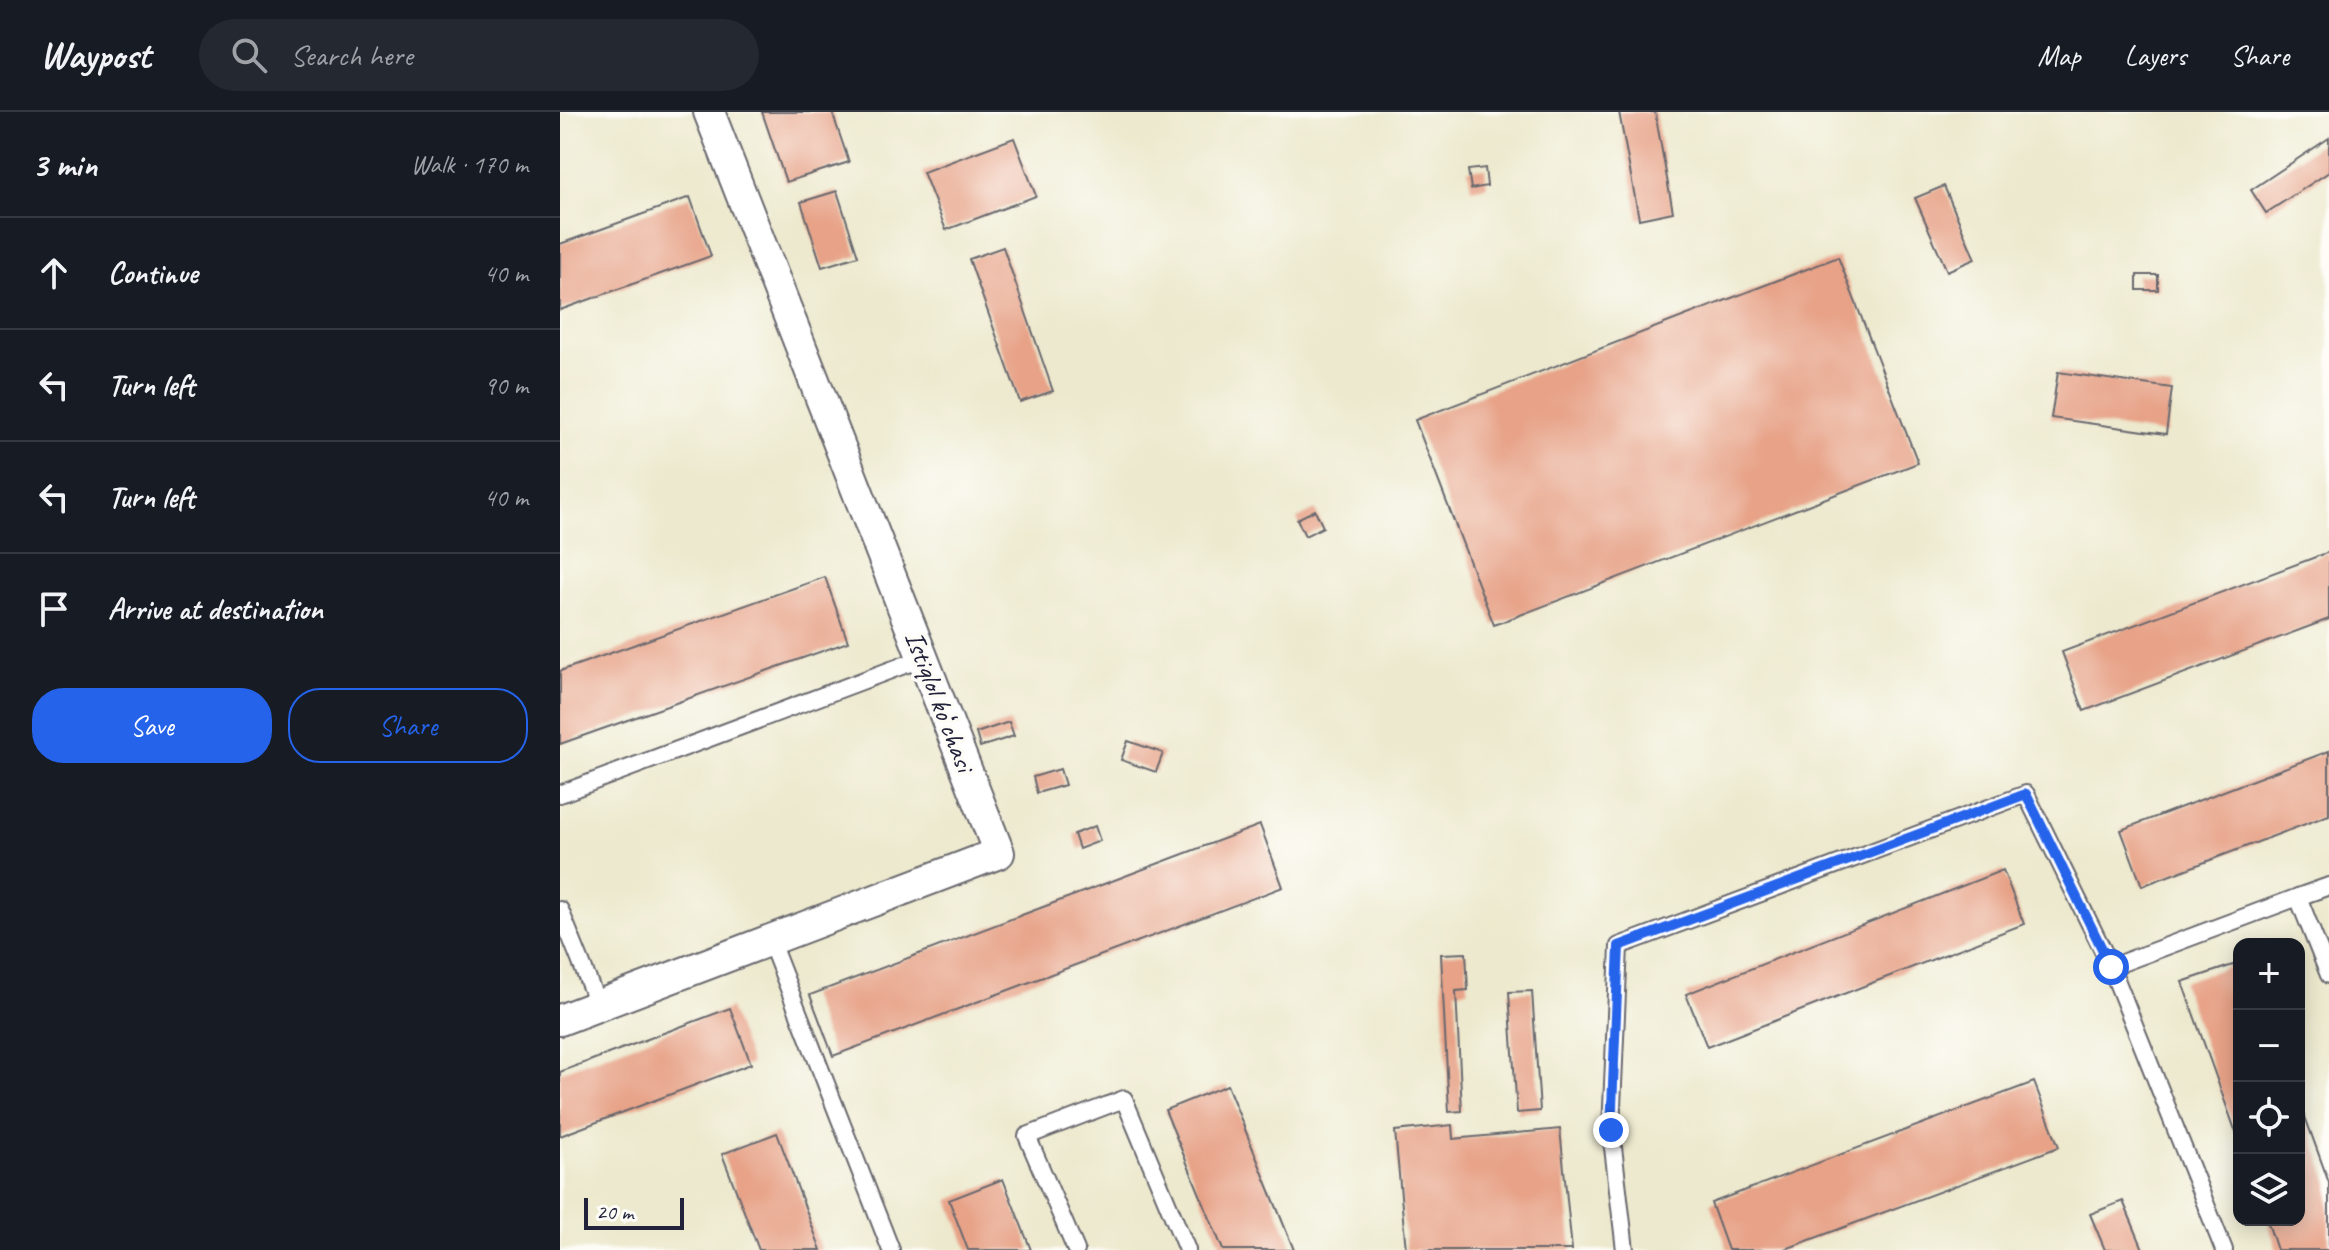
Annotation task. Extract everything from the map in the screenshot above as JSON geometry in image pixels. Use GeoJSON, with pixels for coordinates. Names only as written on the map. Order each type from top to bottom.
{"type":"FeatureCollection","features":[{"type":"Feature","properties":{"kind":"street","name":"Istiqlol koʻchasi"},"geometry":{"type":"LineString","coordinates":[[560,1020],[999,853],[709,112]]}},
{"type":"Feature","properties":{"kind":"lane"},"geometry":{"type":"LineString","coordinates":[[560,794],[923,658]]}},
{"type":"Feature","properties":{"kind":"lane"},"geometry":{"type":"LineString","coordinates":[[1625,1250],[1611,1130],[1619,946],[2026,794],[2111,967],[2224,1250]]}},
{"type":"Feature","properties":{"kind":"lane"},"geometry":{"type":"LineString","coordinates":[[2111,967],[2329,886]]}},
{"type":"Feature","properties":{"kind":"lane"},"geometry":{"type":"LineString","coordinates":[[2298,897],[2329,975]]}},
{"type":"Feature","properties":{"kind":"lane"},"geometry":{"type":"LineString","coordinates":[[560,910],[598,1005]]}},
{"type":"Feature","properties":{"kind":"lane"},"geometry":{"type":"LineString","coordinates":[[770,940],[891,1250]]}},
{"type":"Feature","properties":{"kind":"lane"},"geometry":{"type":"LineString","coordinates":[[1076,1250],[1027,1136],[1124,1099],[1187,1250]]}},
{"type":"Feature","properties":{"kind":"building"},"geometry":{"type":"Polygon","coordinates":[[[762,112],[832,112],[849,162],[786,182],[762,112]]]}},
{"type":"Feature","properties":{"kind":"building"},"geometry":{"type":"Polygon","coordinates":[[[1619,112],[1655,112],[1673,212],[1639,219],[1619,112]]]}},
{"type":"Feature","properties":{"kind":"building"},"geometry":{"type":"Polygon","coordinates":[[[1014,138],[1036,196],[946,230],[923,172],[1014,138]]]}},
{"type":"Feature","properties":{"kind":"building"},"geometry":{"type":"Polygon","coordinates":[[[2329,138],[2329,172],[2266,213],[2251,190],[2329,138]]]}},
{"type":"Feature","properties":{"kind":"building"},"geometry":{"type":"Polygon","coordinates":[[[1485,168],[1487,186],[1471,189],[1468,170],[1485,168]]]}},
{"type":"Feature","properties":{"kind":"building"},"geometry":{"type":"Polygon","coordinates":[[[1944,186],[1975,259],[1947,271],[1915,198],[1944,186]]]}},
{"type":"Feature","properties":{"kind":"building"},"geometry":{"type":"Polygon","coordinates":[[[837,191],[858,256],[822,267],[801,202],[837,191]]]}},
{"type":"Feature","properties":{"kind":"building"},"geometry":{"type":"Polygon","coordinates":[[[690,197],[711,256],[560,310],[560,244],[690,197]]]}},
{"type":"Feature","properties":{"kind":"building"},"geometry":{"type":"Polygon","coordinates":[[[1003,247],[1053,391],[1020,402],[969,259],[1003,247]]]}},
{"type":"Feature","properties":{"kind":"building"},"geometry":{"type":"Polygon","coordinates":[[[1838,257],[1918,463],[1494,625],[1415,420],[1838,257]]]}},
{"type":"Feature","properties":{"kind":"building"},"geometry":{"type":"Polygon","coordinates":[[[2137,275],[2158,275],[2158,290],[2137,290],[2137,275]]]}},
{"type":"Feature","properties":{"kind":"building"},"geometry":{"type":"Polygon","coordinates":[[[2058,372],[2172,388],[2166,434],[2051,418],[2058,372]]]}},
{"type":"Feature","properties":{"kind":"building"},"geometry":{"type":"Polygon","coordinates":[[[1315,510],[1323,527],[1305,536],[1297,519],[1315,510]]]}},
{"type":"Feature","properties":{"kind":"building"},"geometry":{"type":"Polygon","coordinates":[[[2329,552],[2329,619],[2084,711],[2062,652],[2329,552]]]}},
{"type":"Feature","properties":{"kind":"building"},"geometry":{"type":"Polygon","coordinates":[[[825,577],[848,642],[560,744],[560,671],[825,577]]]}},
{"type":"Feature","properties":{"kind":"building"},"geometry":{"type":"Polygon","coordinates":[[[1009,722],[1014,736],[980,747],[976,733],[1009,722]]]}},
{"type":"Feature","properties":{"kind":"building"},"geometry":{"type":"Polygon","coordinates":[[[1128,741],[1163,753],[1156,772],[1121,760],[1128,741]]]}},
{"type":"Feature","properties":{"kind":"building"},"geometry":{"type":"Polygon","coordinates":[[[2329,751],[2329,815],[2142,886],[2121,830],[2329,751]]]}},
{"type":"Feature","properties":{"kind":"building"},"geometry":{"type":"Polygon","coordinates":[[[1060,769],[1065,785],[1037,793],[1033,777],[1060,769]]]}},
{"type":"Feature","properties":{"kind":"building"},"geometry":{"type":"Polygon","coordinates":[[[1260,825],[1283,887],[833,1056],[810,995],[1260,825]]]}},
{"type":"Feature","properties":{"kind":"building"},"geometry":{"type":"Polygon","coordinates":[[[1095,826],[1100,841],[1079,849],[1074,834],[1095,826]]]}},
{"type":"Feature","properties":{"kind":"building"},"geometry":{"type":"Polygon","coordinates":[[[2003,870],[2024,924],[1707,1047],[1686,994],[2003,870]]]}},
{"type":"Feature","properties":{"kind":"building"},"geometry":{"type":"Polygon","coordinates":[[[1466,953],[1468,990],[1456,991],[1462,1111],[1449,1112],[1441,954],[1466,953]]]}},
{"type":"Feature","properties":{"kind":"building"},"geometry":{"type":"Polygon","coordinates":[[[2233,965],[2233,1124],[2182,982],[2233,965]]]}},
{"type":"Feature","properties":{"kind":"building"},"geometry":{"type":"Polygon","coordinates":[[[1532,991],[1540,1111],[1517,1113],[1509,992],[1532,991]]]}},
{"type":"Feature","properties":{"kind":"building"},"geometry":{"type":"Polygon","coordinates":[[[730,1008],[751,1064],[560,1136],[560,1072],[730,1008]]]}},
{"type":"Feature","properties":{"kind":"building"},"geometry":{"type":"Polygon","coordinates":[[[2034,1082],[2059,1147],[1783,1250],[1728,1250],[1711,1203],[2034,1082]]]}},
{"type":"Feature","properties":{"kind":"building"},"geometry":{"type":"Polygon","coordinates":[[[1227,1085],[1294,1250],[1223,1250],[1165,1110],[1227,1085]]]}},
{"type":"Feature","properties":{"kind":"building"},"geometry":{"type":"Polygon","coordinates":[[[2305,1117],[2329,1183],[2329,1250],[2277,1250],[2269,1226],[2305,1226],[2305,1117]]]}},
{"type":"Feature","properties":{"kind":"building"},"geometry":{"type":"Polygon","coordinates":[[[1452,1125],[1453,1139],[1560,1129],[1572,1250],[1406,1250],[1395,1131],[1452,1125]]]}},
{"type":"Feature","properties":{"kind":"building"},"geometry":{"type":"Polygon","coordinates":[[[777,1133],[821,1250],[759,1250],[722,1154],[777,1133]]]}},
{"type":"Feature","properties":{"kind":"building"},"geometry":{"type":"Polygon","coordinates":[[[1003,1179],[1031,1250],[968,1250],[949,1200],[1003,1179]]]}},
{"type":"Feature","properties":{"kind":"building"},"geometry":{"type":"Polygon","coordinates":[[[2123,1201],[2143,1249],[2105,1250],[2090,1214],[2123,1201]]]}},
{"type":"Feature","properties":{"kind":"route"},"geometry":{"type":"LineString","coordinates":[[1611,1130],[1619,946],[2026,794],[2111,967]]}}]}
